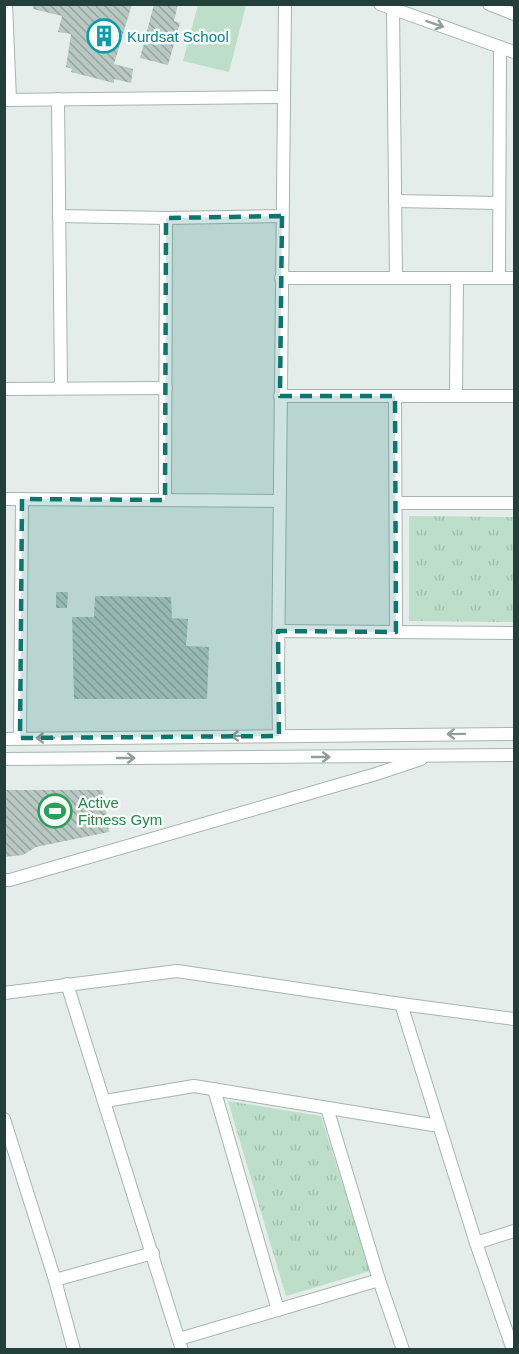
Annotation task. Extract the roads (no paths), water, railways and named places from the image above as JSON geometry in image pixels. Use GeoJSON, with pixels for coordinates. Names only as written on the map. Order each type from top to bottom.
{"type":"FeatureCollection","features":[{"type":"Feature","properties":{"kind":"street"},"geometry":{"type":"LineString","coordinates":[[6,4],[7,100],[283,97]]}},
{"type":"Feature","properties":{"kind":"street"},"geometry":{"type":"LineString","coordinates":[[279,736],[279,501],[285,4]]}},
{"type":"Feature","properties":{"kind":"street"},"geometry":{"type":"LineString","coordinates":[[380,4],[514,52]]}},
{"type":"Feature","properties":{"kind":"street"},"geometry":{"type":"LineString","coordinates":[[489,4],[514,14]]}},
{"type":"Feature","properties":{"kind":"street"},"geometry":{"type":"LineString","coordinates":[[393,9],[396,278]]}},
{"type":"Feature","properties":{"kind":"street"},"geometry":{"type":"LineString","coordinates":[[499,278],[500,47]]}},
{"type":"Feature","properties":{"kind":"street"},"geometry":{"type":"LineString","coordinates":[[58,99],[61,388]]}},
{"type":"Feature","properties":{"kind":"street"},"geometry":{"type":"LineString","coordinates":[[395,201],[499,203]]}},
{"type":"Feature","properties":{"kind":"street"},"geometry":{"type":"LineString","coordinates":[[59,216],[166,218],[282,216]]}},
{"type":"Feature","properties":{"kind":"street"},"geometry":{"type":"LineString","coordinates":[[165,500],[166,218]]}},
{"type":"Feature","properties":{"kind":"street"},"geometry":{"type":"LineString","coordinates":[[281,278],[514,278]]}},
{"type":"Feature","properties":{"kind":"street"},"geometry":{"type":"LineString","coordinates":[[456,396],[457,278]]}},
{"type":"Feature","properties":{"kind":"street"},"geometry":{"type":"LineString","coordinates":[[4,388],[166,388]]}},
{"type":"Feature","properties":{"kind":"street"},"geometry":{"type":"LineString","coordinates":[[280,396],[514,396]]}},
{"type":"Feature","properties":{"kind":"street"},"geometry":{"type":"LineString","coordinates":[[395,396],[396,632]]}},
{"type":"Feature","properties":{"kind":"street"},"geometry":{"type":"LineString","coordinates":[[4,499],[279,501]]}},
{"type":"Feature","properties":{"kind":"street"},"geometry":{"type":"LineString","coordinates":[[20,738],[22,499]]}},
{"type":"Feature","properties":{"kind":"street"},"geometry":{"type":"LineString","coordinates":[[396,503],[514,503]]}},
{"type":"Feature","properties":{"kind":"street"},"geometry":{"type":"LineString","coordinates":[[278,631],[514,633]]}},
{"type":"Feature","properties":{"kind":"street"},"geometry":{"type":"LineString","coordinates":[[4,739],[514,734]]}},
{"type":"Feature","properties":{"kind":"street"},"geometry":{"type":"LineString","coordinates":[[4,759],[514,755]]}},
{"type":"Feature","properties":{"kind":"street"},"geometry":{"type":"LineString","coordinates":[[4,880],[376,774],[430,756]]}},
{"type":"Feature","properties":{"kind":"street"},"geometry":{"type":"LineString","coordinates":[[4,993],[177,971],[514,1018]]}},
{"type":"Feature","properties":{"kind":"street"},"geometry":{"type":"LineString","coordinates":[[67,984],[180,1344],[278,1310],[379,1280]]}},
{"type":"Feature","properties":{"kind":"street"},"geometry":{"type":"LineString","coordinates":[[401,1004],[476,1243],[513,1350]]}},
{"type":"Feature","properties":{"kind":"street"},"geometry":{"type":"LineString","coordinates":[[105,1101],[194,1086],[439,1125]]}},
{"type":"Feature","properties":{"kind":"street"},"geometry":{"type":"LineString","coordinates":[[214,1089],[278,1310]]}},
{"type":"Feature","properties":{"kind":"street"},"geometry":{"type":"LineString","coordinates":[[327,1107],[379,1280],[403,1350]]}},
{"type":"Feature","properties":{"kind":"street"},"geometry":{"type":"LineString","coordinates":[[4,1119],[55,1280],[74,1350]]}},
{"type":"Feature","properties":{"kind":"street"},"geometry":{"type":"LineString","coordinates":[[476,1243],[514,1232]]}},
{"type":"Feature","properties":{"kind":"street"},"geometry":{"type":"LineString","coordinates":[[55,1280],[153,1253]]}},
{"type":"Feature","properties":{"kind":"place","name":"Kurdsat School"},"geometry":{"type":"Point","coordinates":[104,36]}},
{"type":"Feature","properties":{"kind":"place","name":"Active Fitness Gym"},"geometry":{"type":"Point","coordinates":[55,811]}}]}
